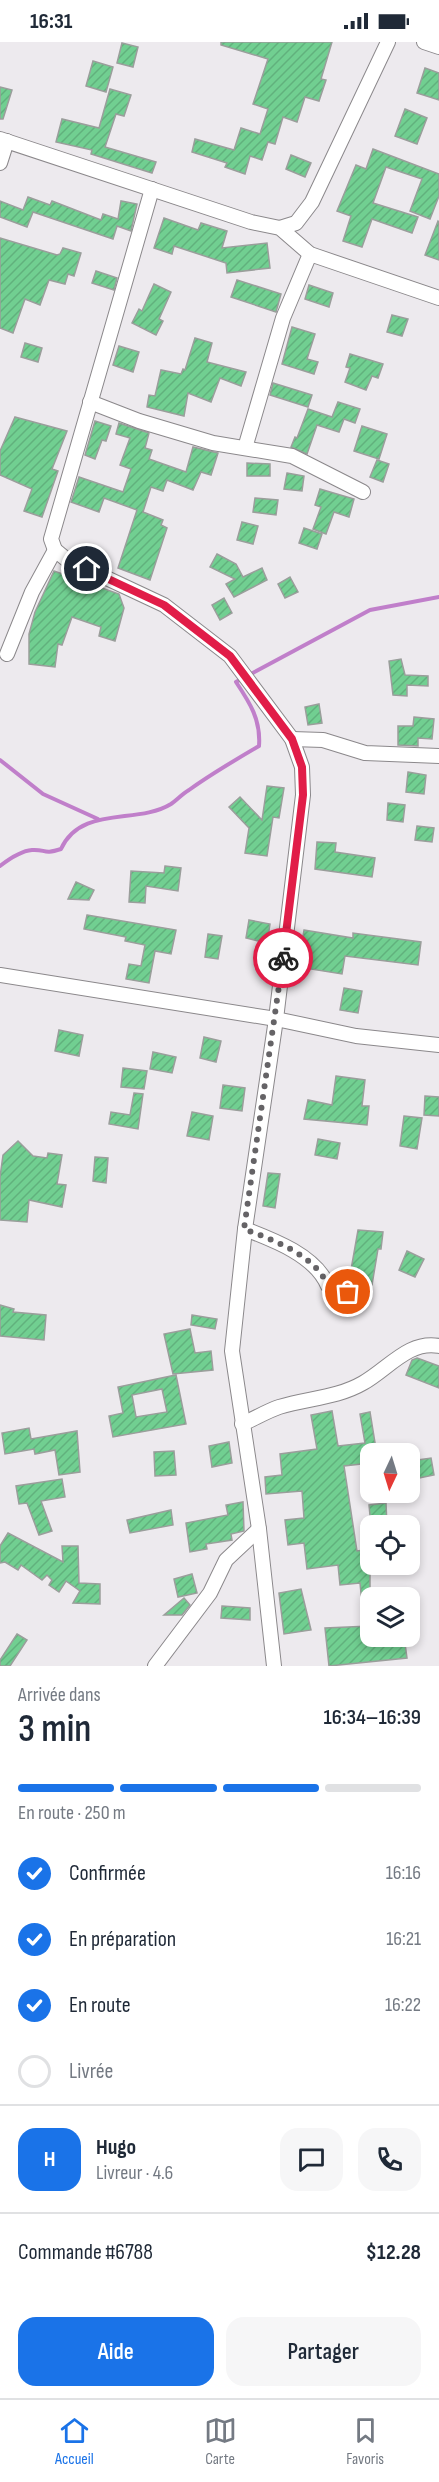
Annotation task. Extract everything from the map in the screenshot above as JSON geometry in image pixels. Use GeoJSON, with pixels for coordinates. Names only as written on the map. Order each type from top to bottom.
{"type":"FeatureCollection","features":[{"type":"Feature","properties":{"kind":"street"},"geometry":{"type":"LineString","coordinates":[[0,163],[3,140],[251,222],[280,228],[296,223],[312,202],[388,42]]}},
{"type":"Feature","properties":{"kind":"street"},"geometry":{"type":"LineString","coordinates":[[424,42],[439,47]]}},
{"type":"Feature","properties":{"kind":"street"},"geometry":{"type":"LineString","coordinates":[[152,189],[52,529],[51,539],[55,550],[66,559],[164,605],[230,656],[292,739],[302,767],[303,795],[276,1019],[244,1229],[232,1351],[259,1529],[274,1666]]}},
{"type":"Feature","properties":{"kind":"street"},"geometry":{"type":"LineString","coordinates":[[280,228],[310,254],[439,298]]}},
{"type":"Feature","properties":{"kind":"street"},"geometry":{"type":"LineString","coordinates":[[245,447],[283,318],[310,254]]}},
{"type":"Feature","properties":{"kind":"street"},"geometry":{"type":"LineString","coordinates":[[90,402],[139,421],[213,443],[292,456],[363,492]]}},
{"type":"Feature","properties":{"kind":"street"},"geometry":{"type":"LineString","coordinates":[[7,654],[32,592],[55,550]]}},
{"type":"Feature","properties":{"kind":"street"},"geometry":{"type":"LineString","coordinates":[[292,739],[323,740],[365,753],[439,756]]}},
{"type":"Feature","properties":{"kind":"street"},"geometry":{"type":"LineString","coordinates":[[0,975],[276,1019],[356,1036],[439,1045]]}},
{"type":"Feature","properties":{"kind":"street"},"geometry":{"type":"LineString","coordinates":[[244,1229],[271,1239],[292,1251],[322,1272],[328,1286],[348,1292]]}},
{"type":"Feature","properties":{"kind":"street"},"geometry":{"type":"LineString","coordinates":[[242,1424],[278,1407],[333,1396],[362,1384],[414,1347],[429,1344],[439,1346]]}},
{"type":"Feature","properties":{"kind":"street"},"geometry":{"type":"LineString","coordinates":[[155,1666],[210,1593],[226,1560],[259,1529]]}},
{"type":"Feature","properties":{"kind":"building"},"geometry":{"type":"Polygon","coordinates":[[[221,42],[332,42],[321,79],[326,80],[319,101],[305,97],[297,122],[283,117],[275,144],[268,142],[262,160],[250,156],[245,174],[225,167],[227,163],[192,152],[195,139],[234,150],[241,128],[260,134],[268,109],[253,104],[268,59],[221,45],[221,42]]]}},
{"type":"Feature","properties":{"kind":"building"},"geometry":{"type":"Polygon","coordinates":[[[122,43],[138,47],[133,67],[117,63],[122,43]]]}},
{"type":"Feature","properties":{"kind":"building"},"geometry":{"type":"Polygon","coordinates":[[[93,61],[113,67],[106,92],[86,86],[93,61]]]}},
{"type":"Feature","properties":{"kind":"building"},"geometry":{"type":"Polygon","coordinates":[[[425,68],[439,73],[439,100],[417,93],[425,68]]]}},
{"type":"Feature","properties":{"kind":"building"},"geometry":{"type":"Polygon","coordinates":[[[0,87],[12,90],[3,119],[0,119],[0,87]]]}},
{"type":"Feature","properties":{"kind":"building"},"geometry":{"type":"Polygon","coordinates":[[[110,89],[131,95],[124,116],[116,114],[105,147],[156,162],[152,173],[91,154],[92,150],[56,142],[62,119],[99,128],[110,89]]]}},
{"type":"Feature","properties":{"kind":"building"},"geometry":{"type":"Polygon","coordinates":[[[405,109],[427,118],[417,144],[395,136],[405,109]]]}},
{"type":"Feature","properties":{"kind":"building"},"geometry":{"type":"Polygon","coordinates":[[[373,149],[439,174],[439,196],[430,219],[410,211],[422,179],[386,167],[373,203],[418,217],[412,233],[372,219],[362,247],[343,241],[351,216],[337,211],[356,165],[366,169],[373,149]]]}},
{"type":"Feature","properties":{"kind":"building"},"geometry":{"type":"Polygon","coordinates":[[[291,155],[311,163],[305,177],[286,169],[291,155]]]}},
{"type":"Feature","properties":{"kind":"building"},"geometry":{"type":"Polygon","coordinates":[[[28,197],[50,205],[52,201],[101,220],[103,214],[118,219],[121,201],[137,204],[131,231],[117,226],[113,239],[33,212],[27,227],[0,217],[0,201],[23,210],[28,197]]]}},
{"type":"Feature","properties":{"kind":"building"},"geometry":{"type":"Polygon","coordinates":[[[164,218],[198,230],[201,223],[227,231],[222,248],[267,243],[270,268],[227,273],[226,263],[174,246],[172,254],[154,248],[164,218]]]}},
{"type":"Feature","properties":{"kind":"building"},"geometry":{"type":"Polygon","coordinates":[[[439,222],[439,260],[425,255],[439,222]]]}},
{"type":"Feature","properties":{"kind":"building"},"geometry":{"type":"Polygon","coordinates":[[[0,238],[57,255],[63,248],[81,253],[74,276],[68,274],[65,284],[49,280],[40,305],[25,299],[13,333],[0,328],[0,238]]]}},
{"type":"Feature","properties":{"kind":"building"},"geometry":{"type":"Polygon","coordinates":[[[96,271],[117,278],[114,290],[92,283],[96,271]]]}},
{"type":"Feature","properties":{"kind":"building"},"geometry":{"type":"Polygon","coordinates":[[[237,280],[281,294],[276,312],[231,297],[237,280]]]}},
{"type":"Feature","properties":{"kind":"building"},"geometry":{"type":"Polygon","coordinates":[[[154,284],[171,292],[159,319],[163,321],[156,335],[132,323],[139,309],[142,311],[154,284]]]}},
{"type":"Feature","properties":{"kind":"building"},"geometry":{"type":"Polygon","coordinates":[[[309,285],[333,293],[329,307],[305,299],[309,285]]]}},
{"type":"Feature","properties":{"kind":"building"},"geometry":{"type":"Polygon","coordinates":[[[392,315],[408,319],[402,336],[387,332],[392,315]]]}},
{"type":"Feature","properties":{"kind":"building"},"geometry":{"type":"Polygon","coordinates":[[[292,327],[315,334],[307,359],[318,362],[314,374],[282,364],[292,327]]]}},
{"type":"Feature","properties":{"kind":"building"},"geometry":{"type":"Polygon","coordinates":[[[195,338],[212,343],[207,362],[246,372],[241,386],[220,378],[211,402],[188,393],[184,416],[147,407],[149,395],[155,396],[161,370],[181,374],[183,369],[185,370],[195,338]]]}},
{"type":"Feature","properties":{"kind":"building"},"geometry":{"type":"Polygon","coordinates":[[[25,343],[42,348],[38,362],[21,357],[25,343]]]}},
{"type":"Feature","properties":{"kind":"building"},"geometry":{"type":"Polygon","coordinates":[[[119,346],[139,352],[133,372],[113,365],[119,346]]]}},
{"type":"Feature","properties":{"kind":"building"},"geometry":{"type":"Polygon","coordinates":[[[350,354],[383,364],[378,378],[372,376],[366,390],[345,382],[350,368],[346,367],[350,354]]]}},
{"type":"Feature","properties":{"kind":"building"},"geometry":{"type":"Polygon","coordinates":[[[273,383],[312,395],[308,407],[270,395],[273,383]]]}},
{"type":"Feature","properties":{"kind":"building"},"geometry":{"type":"Polygon","coordinates":[[[338,402],[360,409],[355,423],[344,419],[339,432],[317,425],[307,454],[291,447],[295,437],[297,438],[308,409],[332,417],[338,402]]]}},
{"type":"Feature","properties":{"kind":"building"},"geometry":{"type":"Polygon","coordinates":[[[15,417],[67,431],[52,469],[58,471],[42,517],[24,511],[32,489],[0,475],[0,451],[15,417]]]}},
{"type":"Feature","properties":{"kind":"building"},"geometry":{"type":"Polygon","coordinates":[[[95,421],[111,426],[106,441],[102,440],[95,459],[85,455],[95,421]]]}},
{"type":"Feature","properties":{"kind":"building"},"geometry":{"type":"Polygon","coordinates":[[[119,423],[149,433],[145,448],[152,450],[149,459],[186,472],[193,447],[218,453],[211,475],[201,472],[193,490],[167,480],[163,491],[151,487],[143,512],[163,520],[161,525],[167,528],[150,580],[118,568],[137,510],[104,498],[99,512],[71,502],[79,477],[123,492],[131,469],[120,465],[130,438],[116,434],[119,423]]]}},
{"type":"Feature","properties":{"kind":"building"},"geometry":{"type":"Polygon","coordinates":[[[362,426],[387,434],[379,459],[354,451],[362,426]]]}},
{"type":"Feature","properties":{"kind":"building"},"geometry":{"type":"Polygon","coordinates":[[[377,460],[389,464],[383,482],[370,477],[377,460]]]}},
{"type":"Feature","properties":{"kind":"building"},"geometry":{"type":"Polygon","coordinates":[[[247,463],[270,464],[270,476],[247,476],[247,463]]]}},
{"type":"Feature","properties":{"kind":"building"},"geometry":{"type":"Polygon","coordinates":[[[287,473],[304,476],[302,491],[284,489],[287,473]]]}},
{"type":"Feature","properties":{"kind":"building"},"geometry":{"type":"Polygon","coordinates":[[[320,489],[354,499],[349,517],[334,512],[326,534],[313,529],[321,507],[315,505],[320,489]]]}},
{"type":"Feature","properties":{"kind":"building"},"geometry":{"type":"Polygon","coordinates":[[[255,498],[278,500],[276,515],[253,512],[255,498]]]}},
{"type":"Feature","properties":{"kind":"building"},"geometry":{"type":"Polygon","coordinates":[[[242,522],[258,526],[253,544],[237,540],[242,522]]]}},
{"type":"Feature","properties":{"kind":"building"},"geometry":{"type":"Polygon","coordinates":[[[304,528],[322,534],[317,549],[299,543],[304,528]]]}},
{"type":"Feature","properties":{"kind":"building"},"geometry":{"type":"Polygon","coordinates":[[[217,554],[236,564],[243,577],[262,568],[267,580],[234,597],[226,584],[235,579],[210,567],[217,554]]]}},
{"type":"Feature","properties":{"kind":"building"},"geometry":{"type":"Polygon","coordinates":[[[54,571],[119,594],[124,608],[115,641],[99,636],[101,627],[72,617],[62,645],[58,644],[55,667],[29,664],[29,634],[35,612],[54,571]]]}},
{"type":"Feature","properties":{"kind":"building"},"geometry":{"type":"Polygon","coordinates":[[[290,577],[298,592],[285,598],[278,584],[290,577]]]}},
{"type":"Feature","properties":{"kind":"building"},"geometry":{"type":"Polygon","coordinates":[[[224,598],[232,613],[220,620],[212,605],[224,598]]]}},
{"type":"Feature","properties":{"kind":"building"},"geometry":{"type":"Polygon","coordinates":[[[401,659],[405,675],[428,676],[428,686],[407,685],[407,696],[393,695],[389,661],[401,659]]]}},
{"type":"Feature","properties":{"kind":"building"},"geometry":{"type":"Polygon","coordinates":[[[319,704],[322,723],[308,725],[305,707],[319,704]]]}},
{"type":"Feature","properties":{"kind":"building"},"geometry":{"type":"Polygon","coordinates":[[[414,717],[434,719],[432,739],[418,738],[418,746],[398,745],[398,726],[413,726],[414,717]]]}},
{"type":"Feature","properties":{"kind":"building"},"geometry":{"type":"Polygon","coordinates":[[[408,772],[426,775],[424,794],[406,792],[408,772]]]}},
{"type":"Feature","properties":{"kind":"building"},"geometry":{"type":"Polygon","coordinates":[[[267,786],[284,788],[279,818],[273,817],[267,856],[245,853],[249,828],[229,807],[240,797],[262,820],[267,786]]]}},
{"type":"Feature","properties":{"kind":"building"},"geometry":{"type":"Polygon","coordinates":[[[388,803],[405,805],[403,822],[387,820],[388,803]]]}},
{"type":"Feature","properties":{"kind":"building"},"geometry":{"type":"Polygon","coordinates":[[[417,826],[434,828],[432,842],[415,840],[417,826]]]}},
{"type":"Feature","properties":{"kind":"building"},"geometry":{"type":"Polygon","coordinates":[[[317,842],[336,843],[335,852],[375,858],[372,877],[315,869],[317,842]]]}},
{"type":"Feature","properties":{"kind":"building"},"geometry":{"type":"Polygon","coordinates":[[[165,866],[181,868],[178,891],[146,886],[145,903],[129,902],[131,871],[164,873],[165,866]]]}},
{"type":"Feature","properties":{"kind":"building"},"geometry":{"type":"Polygon","coordinates":[[[76,882],[94,890],[89,900],[68,899],[76,882]]]}},
{"type":"Feature","properties":{"kind":"building"},"geometry":{"type":"Polygon","coordinates":[[[87,915],[176,930],[171,954],[155,951],[149,983],[126,979],[129,964],[141,966],[145,945],[125,941],[126,937],[84,929],[87,915]]]}},
{"type":"Feature","properties":{"kind":"building"},"geometry":{"type":"Polygon","coordinates":[[[249,920],[270,924],[267,943],[246,938],[249,920]]]}},
{"type":"Feature","properties":{"kind":"building"},"geometry":{"type":"Polygon","coordinates":[[[304,930],[353,938],[353,933],[421,942],[418,965],[345,956],[342,974],[298,967],[304,930]]]}},
{"type":"Feature","properties":{"kind":"building"},"geometry":{"type":"Polygon","coordinates":[[[208,934],[222,936],[218,959],[205,957],[208,934]]]}},
{"type":"Feature","properties":{"kind":"building"},"geometry":{"type":"Polygon","coordinates":[[[344,988],[362,991],[358,1013],[340,1010],[344,988]]]}},
{"type":"Feature","properties":{"kind":"building"},"geometry":{"type":"Polygon","coordinates":[[[59,1030],[83,1035],[79,1056],[55,1051],[59,1030]]]}},
{"type":"Feature","properties":{"kind":"building"},"geometry":{"type":"Polygon","coordinates":[[[204,1037],[221,1041],[216,1062],[200,1058],[204,1037]]]}},
{"type":"Feature","properties":{"kind":"building"},"geometry":{"type":"Polygon","coordinates":[[[153,1052],[176,1057],[172,1073],[150,1069],[153,1052]]]}},
{"type":"Feature","properties":{"kind":"building"},"geometry":{"type":"Polygon","coordinates":[[[123,1068],[147,1071],[144,1089],[121,1087],[123,1068]]]}},
{"type":"Feature","properties":{"kind":"building"},"geometry":{"type":"Polygon","coordinates":[[[336,1076],[365,1080],[362,1106],[369,1106],[367,1125],[304,1119],[308,1100],[332,1105],[336,1076]]]}},
{"type":"Feature","properties":{"kind":"building"},"geometry":{"type":"Polygon","coordinates":[[[223,1085],[245,1088],[242,1111],[220,1108],[223,1085]]]}},
{"type":"Feature","properties":{"kind":"building"},"geometry":{"type":"Polygon","coordinates":[[[134,1093],[143,1094],[138,1129],[109,1124],[111,1112],[130,1115],[134,1093]]]}},
{"type":"Feature","properties":{"kind":"building"},"geometry":{"type":"Polygon","coordinates":[[[425,1096],[439,1097],[439,1116],[424,1115],[425,1096]]]}},
{"type":"Feature","properties":{"kind":"building"},"geometry":{"type":"Polygon","coordinates":[[[192,1112],[213,1116],[209,1140],[187,1136],[192,1112]]]}},
{"type":"Feature","properties":{"kind":"building"},"geometry":{"type":"Polygon","coordinates":[[[404,1116],[422,1118],[417,1149],[400,1146],[404,1116]]]}},
{"type":"Feature","properties":{"kind":"building"},"geometry":{"type":"Polygon","coordinates":[[[318,1139],[340,1143],[337,1159],[315,1155],[318,1139]]]}},
{"type":"Feature","properties":{"kind":"building"},"geometry":{"type":"Polygon","coordinates":[[[18,1141],[33,1156],[47,1158],[48,1153],[62,1155],[57,1184],[66,1185],[62,1207],[29,1200],[27,1222],[0,1220],[0,1177],[3,1155],[18,1141]]]}},
{"type":"Feature","properties":{"kind":"building"},"geometry":{"type":"Polygon","coordinates":[[[95,1157],[108,1158],[106,1183],[93,1181],[95,1157]]]}},
{"type":"Feature","properties":{"kind":"building"},"geometry":{"type":"Polygon","coordinates":[[[268,1173],[280,1174],[275,1208],[263,1206],[268,1173]]]}},
{"type":"Feature","properties":{"kind":"building"},"geometry":{"type":"Polygon","coordinates":[[[358,1230],[383,1232],[372,1285],[349,1281],[358,1230]]]}},
{"type":"Feature","properties":{"kind":"building"},"geometry":{"type":"Polygon","coordinates":[[[407,1251],[424,1259],[415,1277],[399,1270],[407,1251]]]}},
{"type":"Feature","properties":{"kind":"building"},"geometry":{"type":"Polygon","coordinates":[[[0,1305],[14,1309],[13,1312],[46,1315],[44,1340],[0,1336],[0,1305]]]}},
{"type":"Feature","properties":{"kind":"building"},"geometry":{"type":"Polygon","coordinates":[[[192,1315],[217,1319],[215,1329],[191,1325],[192,1315]]]}},
{"type":"Feature","properties":{"kind":"building"},"geometry":{"type":"Polygon","coordinates":[[[190,1329],[195,1353],[211,1351],[213,1370],[173,1374],[164,1334],[190,1329]]]}},
{"type":"Feature","properties":{"kind":"building"},"geometry":{"type":"Polygon","coordinates":[[[417,1358],[439,1366],[439,1388],[406,1375],[412,1360],[417,1358]]]}},
{"type":"Feature","properties":{"kind":"building"},"geometry":{"type":"Polygon","coordinates":[[[176,1375],[186,1424],[113,1437],[109,1416],[123,1413],[118,1387],[176,1375]],[[162,1389],[132,1395],[136,1417],[167,1412],[162,1389]]]}},
{"type":"Feature","properties":{"kind":"building"},"geometry":{"type":"Polygon","coordinates":[[[332,1411],[338,1446],[360,1444],[360,1464],[344,1466],[357,1551],[360,1551],[360,1575],[370,1575],[370,1587],[360,1587],[360,1583],[340,1585],[338,1565],[307,1569],[304,1543],[288,1545],[285,1520],[304,1518],[302,1491],[266,1494],[265,1477],[282,1475],[280,1454],[317,1449],[311,1415],[332,1411]]]}},
{"type":"Feature","properties":{"kind":"building"},"geometry":{"type":"Polygon","coordinates":[[[370,1412],[375,1443],[365,1443],[360,1414],[370,1412]]]}},
{"type":"Feature","properties":{"kind":"building"},"geometry":{"type":"Polygon","coordinates":[[[29,1428],[31,1439],[77,1431],[80,1472],[59,1475],[55,1450],[35,1454],[34,1449],[5,1454],[2,1433],[29,1428]]]}},
{"type":"Feature","properties":{"kind":"building"},"geometry":{"type":"Polygon","coordinates":[[[229,1442],[232,1463],[212,1467],[209,1446],[229,1442]]]}},
{"type":"Feature","properties":{"kind":"building"},"geometry":{"type":"Polygon","coordinates":[[[174,1451],[176,1475],[155,1476],[154,1452],[174,1451]]]}},
{"type":"Feature","properties":{"kind":"building"},"geometry":{"type":"Polygon","coordinates":[[[431,1458],[434,1475],[420,1478],[420,1460],[431,1458]]]}},
{"type":"Feature","properties":{"kind":"building"},"geometry":{"type":"Polygon","coordinates":[[[62,1479],[65,1497],[41,1501],[52,1531],[39,1535],[27,1503],[19,1504],[16,1486],[62,1479]]]}},
{"type":"Feature","properties":{"kind":"building"},"geometry":{"type":"Polygon","coordinates":[[[243,1502],[244,1531],[231,1534],[232,1540],[206,1544],[207,1549],[190,1552],[186,1523],[228,1515],[226,1505],[243,1502]]]}},
{"type":"Feature","properties":{"kind":"building"},"geometry":{"type":"Polygon","coordinates":[[[386,1503],[387,1515],[370,1515],[369,1505],[386,1503]]]}},
{"type":"Feature","properties":{"kind":"building"},"geometry":{"type":"Polygon","coordinates":[[[171,1510],[173,1525],[130,1533],[127,1520],[171,1510]]]}},
{"type":"Feature","properties":{"kind":"building"},"geometry":{"type":"Polygon","coordinates":[[[8,1533],[63,1562],[62,1546],[78,1546],[79,1583],[100,1584],[100,1604],[73,1603],[80,1591],[66,1581],[59,1592],[49,1585],[52,1580],[47,1575],[42,1580],[21,1565],[18,1570],[5,1562],[0,1563],[0,1546],[8,1533]]]}},
{"type":"Feature","properties":{"kind":"building"},"geometry":{"type":"Polygon","coordinates":[[[192,1574],[197,1593],[178,1597],[174,1579],[192,1574]]]}},
{"type":"Feature","properties":{"kind":"building"},"geometry":{"type":"Polygon","coordinates":[[[301,1589],[311,1630],[284,1634],[279,1593],[301,1589]]]}},
{"type":"Feature","properties":{"kind":"building"},"geometry":{"type":"Polygon","coordinates":[[[184,1598],[190,1605],[182,1615],[164,1615],[184,1598]]]}},
{"type":"Feature","properties":{"kind":"building"},"geometry":{"type":"Polygon","coordinates":[[[222,1606],[250,1608],[250,1620],[221,1618],[222,1606]]]}},
{"type":"Feature","properties":{"kind":"building"},"geometry":{"type":"Polygon","coordinates":[[[360,1626],[360,1647],[406,1647],[407,1658],[329,1666],[325,1628],[360,1626]]]}},
{"type":"Feature","properties":{"kind":"building"},"geometry":{"type":"Polygon","coordinates":[[[17,1634],[27,1640],[10,1666],[0,1666],[0,1660],[17,1634]]]}},
{"type":"Feature","properties":{"kind":"waterway"},"geometry":{"type":"LineString","coordinates":[[249,675],[370,610],[439,597]]}},
{"type":"Feature","properties":{"kind":"waterway"},"geometry":{"type":"LineString","coordinates":[[0,866],[23,852],[37,850],[51,852],[61,849],[70,835],[82,826],[96,821],[142,814],[171,804],[206,778],[259,746],[256,720],[236,682],[243,678]]}},
{"type":"Feature","properties":{"kind":"waterway"},"geometry":{"type":"LineString","coordinates":[[0,760],[43,794],[98,819]]}},
{"type":"Feature","properties":{"kind":"way so far"},"geometry":{"type":"LineString","coordinates":[[283,958],[244,1229],[271,1239],[292,1251],[322,1272],[328,1286],[348,1292]]}},
{"type":"Feature","properties":{"kind":"route"},"geometry":{"type":"LineString","coordinates":[[87,569],[164,605],[230,656],[292,739],[302,767],[303,795],[283,958]]}}]}
